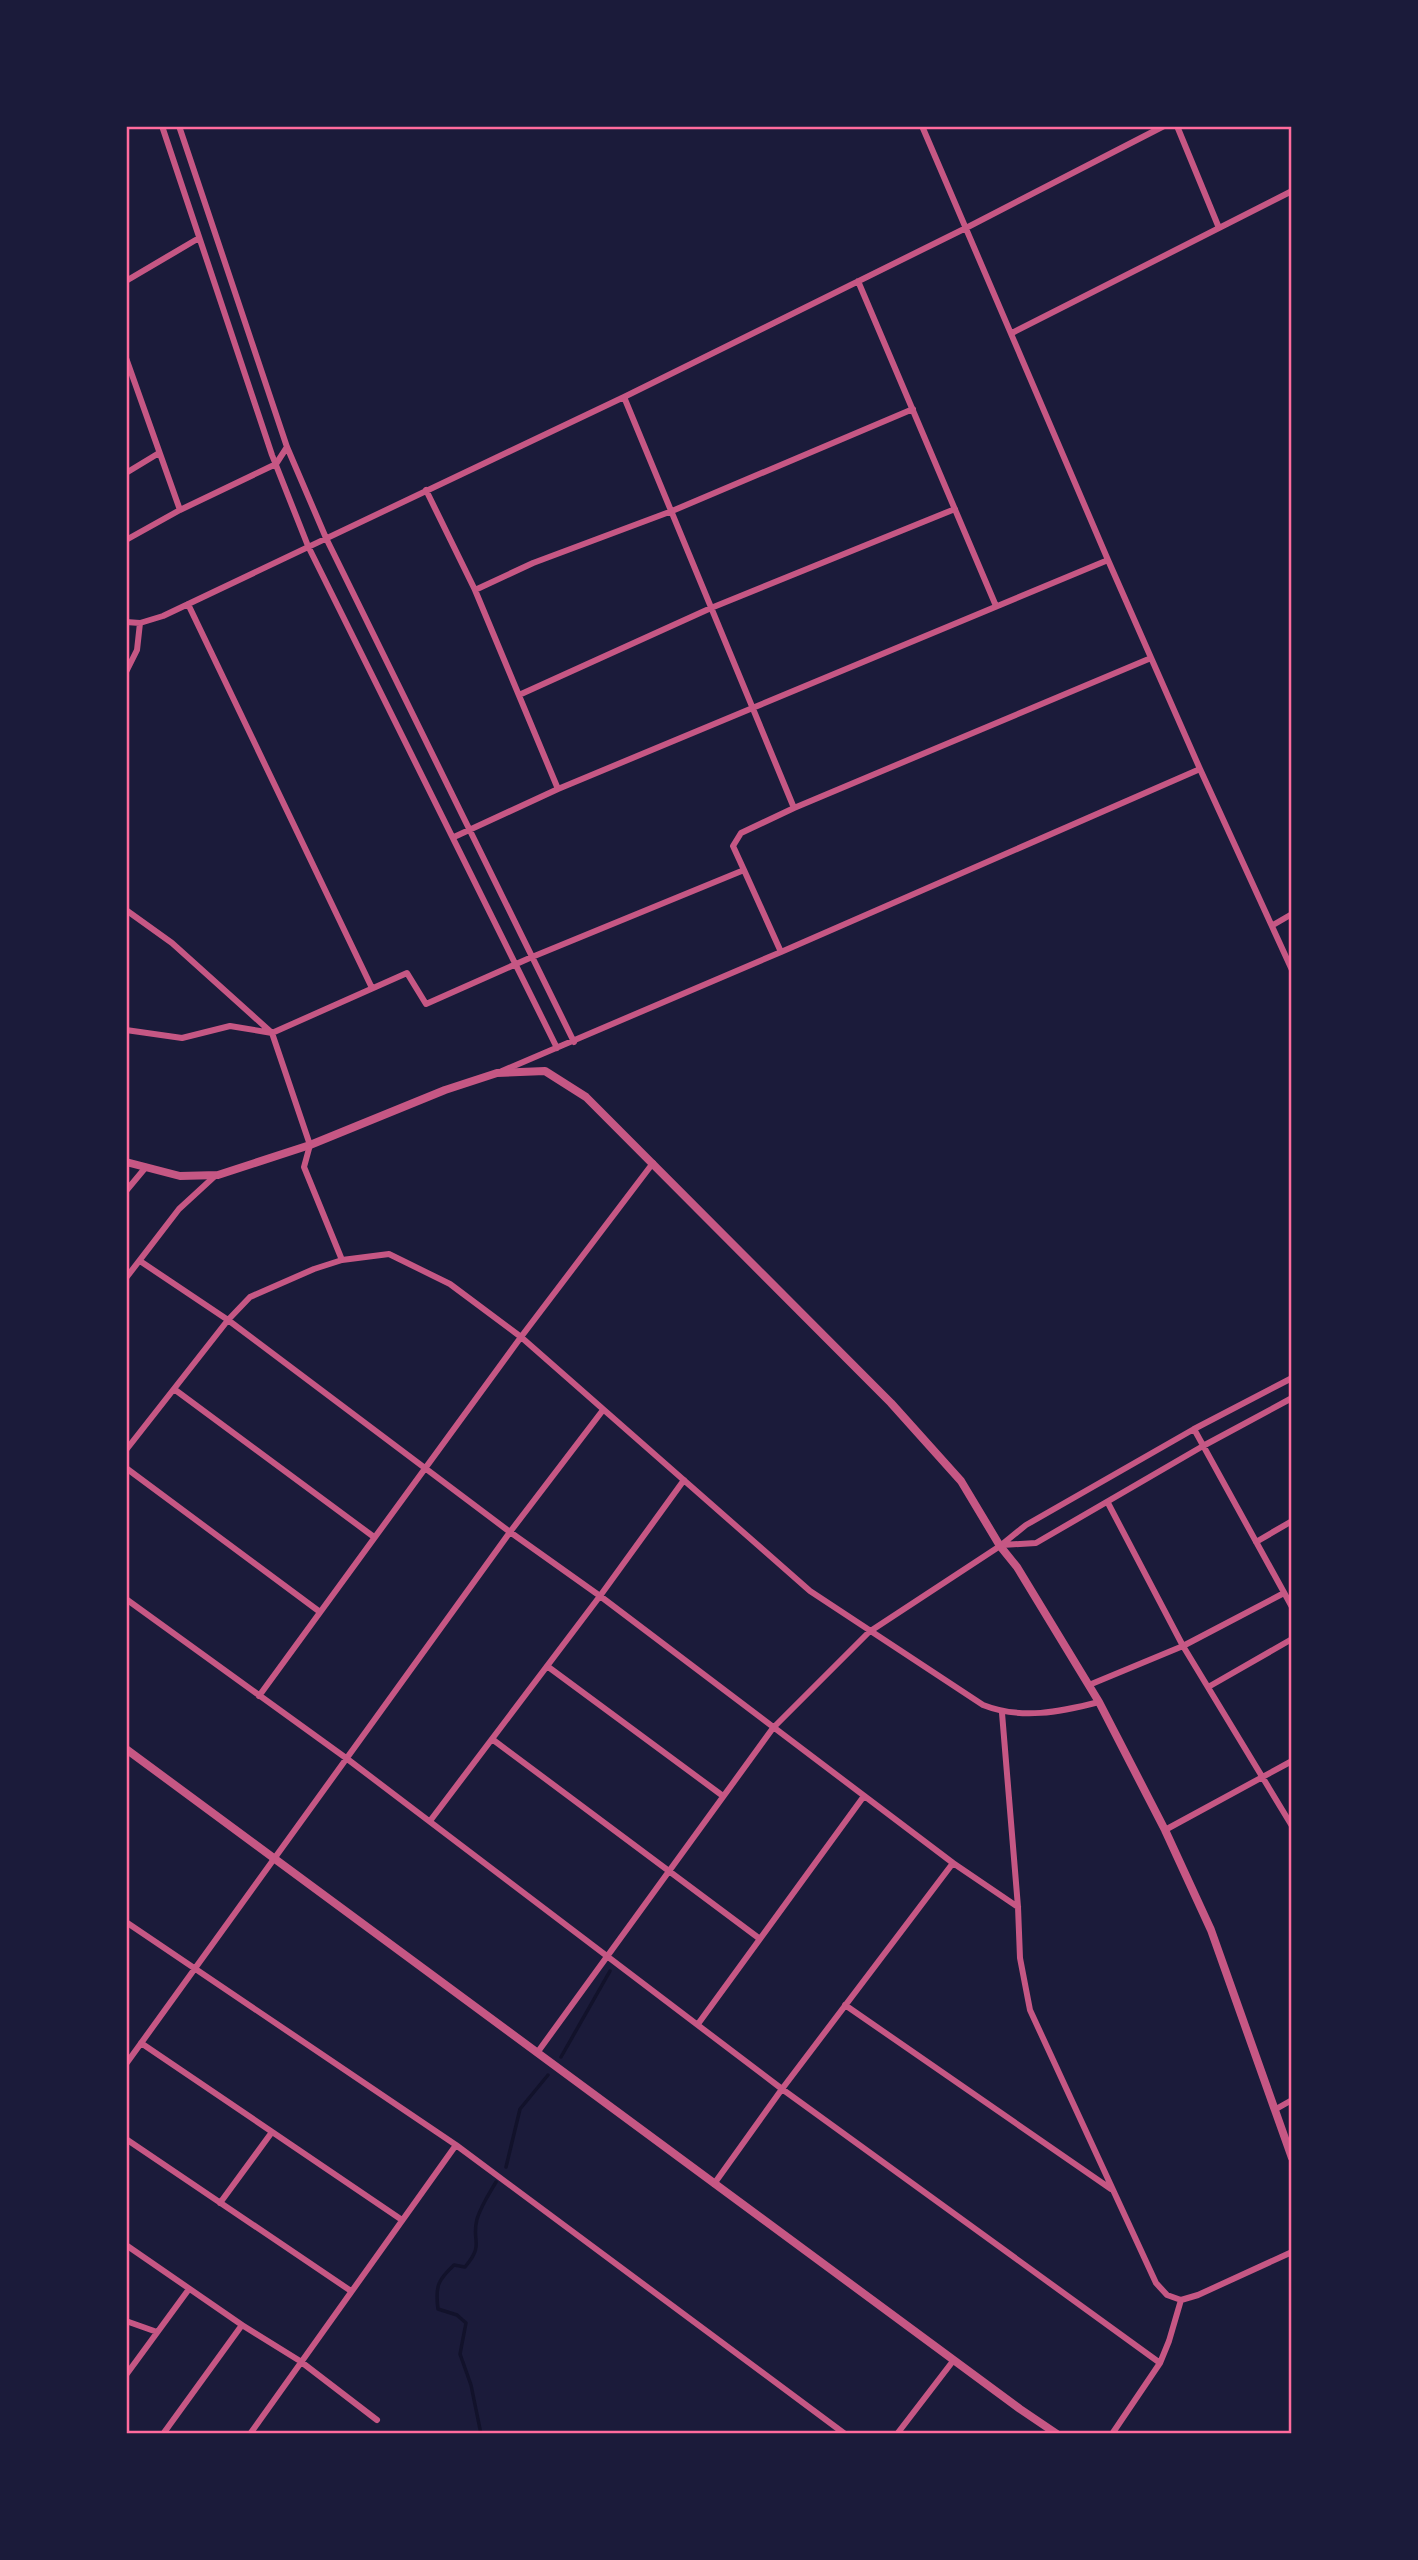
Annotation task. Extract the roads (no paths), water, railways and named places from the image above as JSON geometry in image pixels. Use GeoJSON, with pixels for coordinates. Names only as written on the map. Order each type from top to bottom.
{"type":"FeatureCollection","features":[{"type":"Feature","properties":{"kind":"street"},"geometry":{"type":"LineString","coordinates":[[162,126],[276,464],[309,546],[557,1048]]}},
{"type":"Feature","properties":{"kind":"street"},"geometry":{"type":"LineString","coordinates":[[179,126],[288,447],[326,538],[574,1042]]}},
{"type":"Feature","properties":{"kind":"street"},"geometry":{"type":"LineString","coordinates":[[922,126],[1151,659],[1292,970]]}},
{"type":"Feature","properties":{"kind":"street"},"geometry":{"type":"LineString","coordinates":[[126,622],[140,623],[163,616],[624,397],[966,228],[1164,126]]}},
{"type":"Feature","properties":{"kind":"street"},"geometry":{"type":"LineString","coordinates":[[1177,126],[1219,228]]}},
{"type":"Feature","properties":{"kind":"street"},"geometry":{"type":"LineString","coordinates":[[1013,333],[1292,191]]}},
{"type":"Feature","properties":{"kind":"street"},"geometry":{"type":"LineString","coordinates":[[126,281],[199,238]]}},
{"type":"Feature","properties":{"kind":"street"},"geometry":{"type":"LineString","coordinates":[[858,281],[996,606]]}},
{"type":"Feature","properties":{"kind":"street"},"geometry":{"type":"LineString","coordinates":[[126,358],[129,374],[180,510]]}},
{"type":"Feature","properties":{"kind":"street"},"geometry":{"type":"LineString","coordinates":[[624,397],[794,808]]}},
{"type":"Feature","properties":{"kind":"street"},"geometry":{"type":"LineString","coordinates":[[475,590],[533,563],[672,511],[913,410]]}},
{"type":"Feature","properties":{"kind":"street"},"geometry":{"type":"LineString","coordinates":[[126,540],[180,510],[276,464],[288,447]]}},
{"type":"Feature","properties":{"kind":"street"},"geometry":{"type":"LineString","coordinates":[[126,473],[159,453]]}},
{"type":"Feature","properties":{"kind":"street"},"geometry":{"type":"LineString","coordinates":[[426,490],[475,590],[558,789]]}},
{"type":"Feature","properties":{"kind":"street"},"geometry":{"type":"LineString","coordinates":[[519,695],[711,608],[955,509]]}},
{"type":"Feature","properties":{"kind":"street"},"geometry":{"type":"LineString","coordinates":[[454,837],[558,789],[1108,560]]}},
{"type":"Feature","properties":{"kind":"street"},"geometry":{"type":"LineString","coordinates":[[188,604],[372,989]]}},
{"type":"Feature","properties":{"kind":"street"},"geometry":{"type":"LineString","coordinates":[[126,672],[137,650],[140,623]]}},
{"type":"Feature","properties":{"kind":"street"},"geometry":{"type":"LineString","coordinates":[[781,953],[733,846],[741,833],[794,808],[1151,659]]}},
{"type":"Feature","properties":{"kind":"street"},"geometry":{"type":"LineString","coordinates":[[126,1162],[180,1176],[216,1175],[310,1145],[445,1090],[497,1073],[574,1042],[1200,769]]}},
{"type":"Feature","properties":{"kind":"street"},"geometry":{"type":"LineString","coordinates":[[126,1030],[182,1038],[230,1026],[272,1033],[407,973],[426,1004],[532,957],[744,870]]}},
{"type":"Feature","properties":{"kind":"street"},"geometry":{"type":"LineString","coordinates":[[126,910],[172,943],[272,1033],[310,1145],[304,1167],[342,1260]]}},
{"type":"Feature","properties":{"kind":"street"},"geometry":{"type":"LineString","coordinates":[[1273,925],[1292,914]]}},
{"type":"Feature","properties":{"kind":"street"},"geometry":{"type":"LineString","coordinates":[[497,1073],[545,1072],[586,1097],[917,1432],[961,1481],[1099,1702],[1165,1830],[1211,1930],[1292,2158]]}},
{"type":"Feature","properties":{"kind":"street"},"geometry":{"type":"LineString","coordinates":[[259,1696],[521,1337],[653,1163]]}},
{"type":"Feature","properties":{"kind":"street"},"geometry":{"type":"LineString","coordinates":[[126,1191],[146,1167]]}},
{"type":"Feature","properties":{"kind":"street"},"geometry":{"type":"LineString","coordinates":[[126,1278],[179,1209],[216,1175]]}},
{"type":"Feature","properties":{"kind":"street"},"geometry":{"type":"LineString","coordinates":[[126,1450],[228,1320],[250,1297],[342,1260],[389,1254],[450,1284],[521,1337],[810,1591],[983,1704],[1002,1713],[1055,1713],[1099,1702]]}},
{"type":"Feature","properties":{"kind":"street"},"geometry":{"type":"LineString","coordinates":[[140,1261],[228,1320],[953,1863],[1018,1907]]}},
{"type":"Feature","properties":{"kind":"street"},"geometry":{"type":"LineString","coordinates":[[537,2053],[774,1728],[870,1632],[1026,1525],[1194,1429],[1292,1378]]}},
{"type":"Feature","properties":{"kind":"street"},"geometry":{"type":"LineString","coordinates":[[174,1389],[374,1537]]}},
{"type":"Feature","properties":{"kind":"street"},"geometry":{"type":"LineString","coordinates":[[1000,1545],[1036,1543],[1292,1398]]}},
{"type":"Feature","properties":{"kind":"street"},"geometry":{"type":"LineString","coordinates":[[126,2064],[510,1532],[603,1410]]}},
{"type":"Feature","properties":{"kind":"street"},"geometry":{"type":"LineString","coordinates":[[1194,1429],[1292,1607]]}},
{"type":"Feature","properties":{"kind":"street"},"geometry":{"type":"LineString","coordinates":[[126,1468],[320,1612]]}},
{"type":"Feature","properties":{"kind":"street"},"geometry":{"type":"LineString","coordinates":[[430,1821],[684,1480]]}},
{"type":"Feature","properties":{"kind":"street"},"geometry":{"type":"LineString","coordinates":[[1108,1503],[1183,1646],[1210,1686],[1292,1826]]}},
{"type":"Feature","properties":{"kind":"street"},"geometry":{"type":"LineString","coordinates":[[1256,1542],[1292,1521]]}},
{"type":"Feature","properties":{"kind":"street"},"geometry":{"type":"LineString","coordinates":[[1089,1685],[1183,1646],[1284,1593]]}},
{"type":"Feature","properties":{"kind":"street"},"geometry":{"type":"LineString","coordinates":[[126,1599],[346,1758],[782,2089],[1160,2363]]}},
{"type":"Feature","properties":{"kind":"street"},"geometry":{"type":"LineString","coordinates":[[1210,1686],[1292,1639]]}},
{"type":"Feature","properties":{"kind":"street"},"geometry":{"type":"LineString","coordinates":[[547,1666],[723,1796]]}},
{"type":"Feature","properties":{"kind":"street"},"geometry":{"type":"LineString","coordinates":[[1002,1713],[1020,1958],[1030,2010],[1156,2283],[1167,2295],[1181,2300],[1198,2295],[1292,2252]]}},
{"type":"Feature","properties":{"kind":"street"},"geometry":{"type":"LineString","coordinates":[[492,1739],[760,1939]]}},
{"type":"Feature","properties":{"kind":"street"},"geometry":{"type":"LineString","coordinates":[[126,1749],[953,2361],[1057,2434]]}},
{"type":"Feature","properties":{"kind":"street"},"geometry":{"type":"LineString","coordinates":[[1165,1830],[1292,1761]]}},
{"type":"Feature","properties":{"kind":"street"},"geometry":{"type":"LineString","coordinates":[[698,2024],[864,1796]]}},
{"type":"Feature","properties":{"kind":"street"},"geometry":{"type":"LineString","coordinates":[[714,2184],[782,2089],[953,1863]]}},
{"type":"Feature","properties":{"kind":"street"},"geometry":{"type":"LineString","coordinates":[[126,1935],[129,1924],[456,2145],[845,2434]]}},
{"type":"Feature","properties":{"kind":"street"},"geometry":{"type":"LineString","coordinates":[[845,2005],[1112,2190]]}},
{"type":"Feature","properties":{"kind":"street"},"geometry":{"type":"LineString","coordinates":[[141,2043],[402,2220]]}},
{"type":"Feature","properties":{"kind":"street"},"geometry":{"type":"LineString","coordinates":[[1276,2109],[1292,2100]]}},
{"type":"Feature","properties":{"kind":"street"},"geometry":{"type":"LineString","coordinates":[[220,2203],[272,2132]]}},
{"type":"Feature","properties":{"kind":"street"},"geometry":{"type":"LineString","coordinates":[[126,2139],[351,2291]]}},
{"type":"Feature","properties":{"kind":"street"},"geometry":{"type":"LineString","coordinates":[[250,2434],[456,2145]]}},
{"type":"Feature","properties":{"kind":"street"},"geometry":{"type":"LineString","coordinates":[[128,2249],[300,2361],[377,2420]]}},
{"type":"Feature","properties":{"kind":"street"},"geometry":{"type":"LineString","coordinates":[[126,2375],[190,2289]]}},
{"type":"Feature","properties":{"kind":"street"},"geometry":{"type":"LineString","coordinates":[[1112,2434],[1160,2363],[1181,2300]]}},
{"type":"Feature","properties":{"kind":"street"},"geometry":{"type":"LineString","coordinates":[[126,2321],[157,2332]]}},
{"type":"Feature","properties":{"kind":"street"},"geometry":{"type":"LineString","coordinates":[[163,2434],[242,2325]]}},
{"type":"Feature","properties":{"kind":"street"},"geometry":{"type":"LineString","coordinates":[[897,2434],[953,2361]]}},
{"type":"Feature","properties":{"kind":"waterway"},"geometry":{"type":"LineString","coordinates":[[561,2057],[610,1971]]}},
{"type":"Feature","properties":{"kind":"waterway"},"geometry":{"type":"LineString","coordinates":[[506,2167],[520,2109],[548,2075]]}},
{"type":"Feature","properties":{"kind":"waterway"},"geometry":{"type":"LineString","coordinates":[[481,2434],[471,2385],[460,2354],[466,2323],[457,2315],[438,2309],[437,2295],[444,2275],[454,2265],[465,2267],[471,2259],[476,2248],[477,2219],[496,2182]]}}]}
